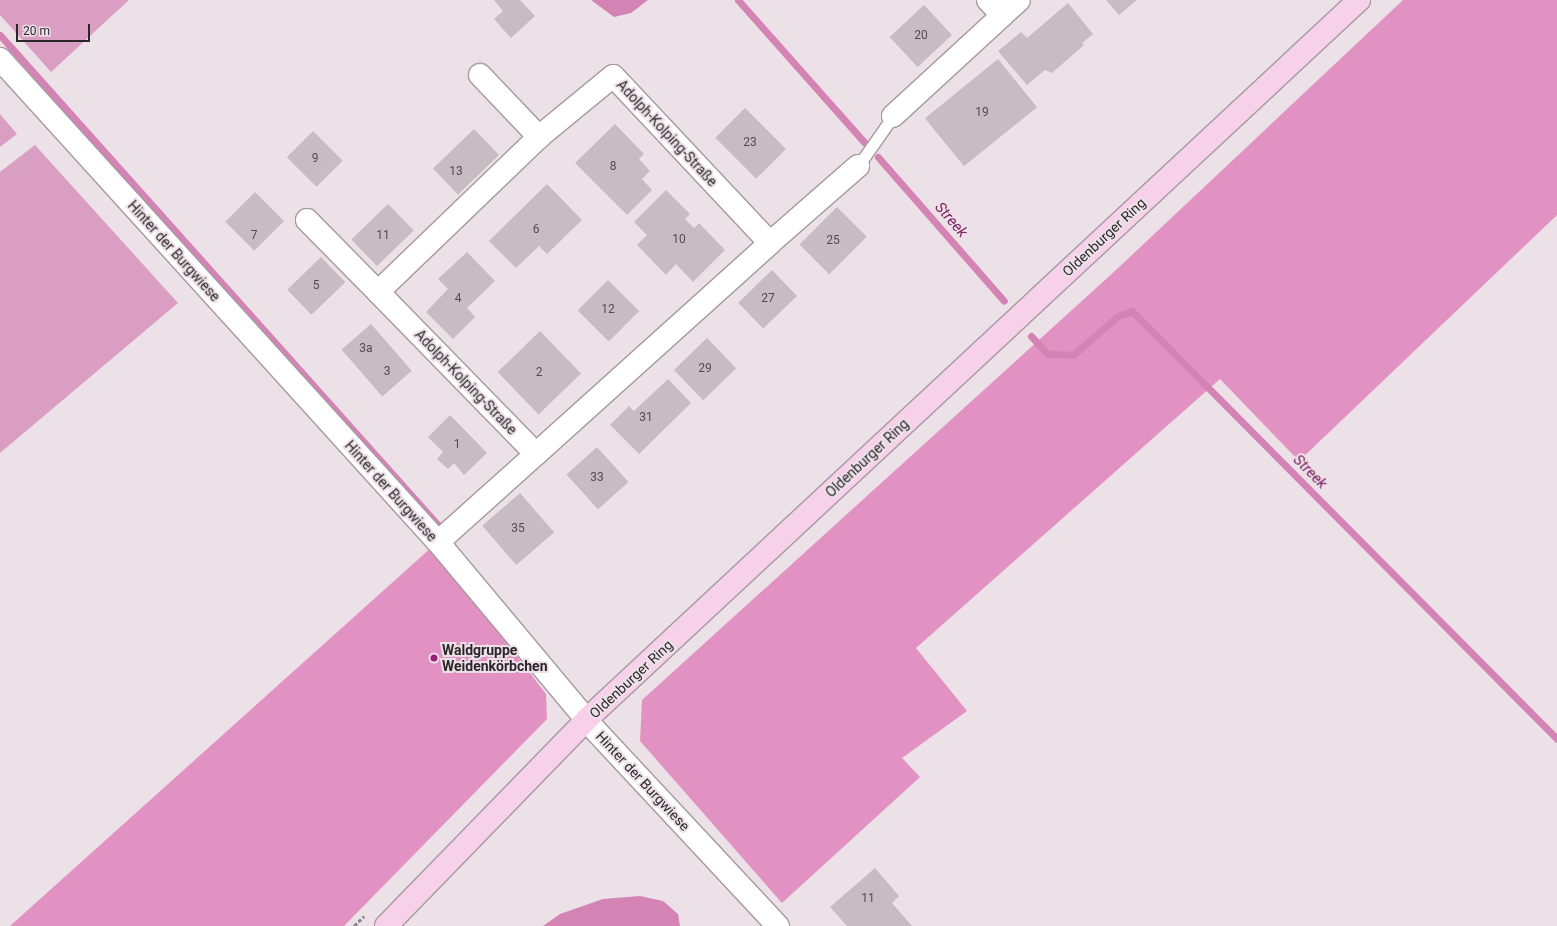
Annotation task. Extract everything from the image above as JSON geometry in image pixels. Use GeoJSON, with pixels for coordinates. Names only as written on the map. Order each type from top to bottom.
{"type":"FeatureCollection","features":[{"type":"Feature","properties":{"kind":"main road","name":"Oldenburger Ring"},"geometry":{"type":"LineString","coordinates":[[386,926],[587,719],[1359,0]]}},
{"type":"Feature","properties":{"kind":"street"},"geometry":{"type":"LineString","coordinates":[[893,116],[995,8],[1019,0]]}},
{"type":"Feature","properties":{"kind":"street","name":"Hinter der Burgwiese"},"geometry":{"type":"LineString","coordinates":[[0,59],[438,542],[587,719],[778,926]]}},
{"type":"Feature","properties":{"kind":"street"},"geometry":{"type":"LineString","coordinates":[[480,75],[539,137]]}},
{"type":"Feature","properties":{"kind":"street","name":"Adolph-Kolping-Straße"},"geometry":{"type":"LineString","coordinates":[[378,292],[539,137],[613,76],[770,243]]}},
{"type":"Feature","properties":{"kind":"street"},"geometry":{"type":"LineString","coordinates":[[438,542],[770,243],[858,166]]}},
{"type":"Feature","properties":{"kind":"street","name":"Adolph-Kolping-Straße"},"geometry":{"type":"LineString","coordinates":[[307,220],[536,454]]}},
{"type":"Feature","properties":{"kind":"lane"},"geometry":{"type":"LineString","coordinates":[[858,166],[893,116]]}},
{"type":"Feature","properties":{"kind":"shaded area"},"geometry":{"type":"Polygon","coordinates":[[[0,0],[129,0],[51,72],[0,15],[0,0]]]}},
{"type":"Feature","properties":{"kind":"shaded area"},"geometry":{"type":"Polygon","coordinates":[[[591,0],[648,0],[631,13],[614,17],[591,0]]]}},
{"type":"Feature","properties":{"kind":"shaded area"},"geometry":{"type":"Polygon","coordinates":[[[1403,0],[1557,0],[1557,215],[1299,461],[1220,379],[916,648],[967,711],[902,758],[920,777],[782,903],[640,741],[642,700],[1116,270],[1403,0]]]}},
{"type":"Feature","properties":{"kind":"shaded area"},"geometry":{"type":"Polygon","coordinates":[[[0,114],[17,134],[0,147],[0,114]]]}},
{"type":"Feature","properties":{"kind":"shaded area"},"geometry":{"type":"Polygon","coordinates":[[[35,145],[178,303],[0,453],[0,172],[35,145]]]}},
{"type":"Feature","properties":{"kind":"shaded area"},"geometry":{"type":"Polygon","coordinates":[[[433,546],[546,694],[547,719],[344,926],[10,926],[433,546]]]}},
{"type":"Feature","properties":{"kind":"shaded area"},"geometry":{"type":"Polygon","coordinates":[[[640,896],[663,901],[678,914],[680,926],[543,926],[560,914],[603,899],[640,896]]]}},
{"type":"Feature","properties":{"kind":"building"},"geometry":{"type":"Polygon","coordinates":[[[494,0],[520,0],[535,16],[511,38],[494,19],[503,11],[494,0]]]}},
{"type":"Feature","properties":{"kind":"building"},"geometry":{"type":"Polygon","coordinates":[[[1106,0],[1137,0],[1119,15],[1106,0]]]}},
{"type":"Feature","properties":{"kind":"building"},"geometry":{"type":"Polygon","coordinates":[[[1068,3],[1093,34],[1082,43],[1084,45],[1052,73],[1045,70],[1027,85],[998,51],[1021,32],[1027,38],[1068,3]]]}},
{"type":"Feature","properties":{"kind":"building"},"geometry":{"type":"Polygon","coordinates":[[[924,5],[952,35],[918,67],[890,37],[924,5]]]}},
{"type":"Feature","properties":{"kind":"building"},"geometry":{"type":"Polygon","coordinates":[[[998,59],[1037,107],[964,166],[925,118],[998,59]]]}},
{"type":"Feature","properties":{"kind":"building"},"geometry":{"type":"Polygon","coordinates":[[[745,108],[786,149],[756,179],[715,138],[745,108]]]}},
{"type":"Feature","properties":{"kind":"building"},"geometry":{"type":"Polygon","coordinates":[[[615,124],[644,154],[639,159],[650,171],[642,179],[652,190],[627,215],[575,163],[615,124]]]}},
{"type":"Feature","properties":{"kind":"building"},"geometry":{"type":"Polygon","coordinates":[[[474,129],[499,155],[458,194],[433,169],[474,129]]]}},
{"type":"Feature","properties":{"kind":"building"},"geometry":{"type":"Polygon","coordinates":[[[313,131],[343,161],[317,187],[287,157],[313,131]]]}},
{"type":"Feature","properties":{"kind":"building"},"geometry":{"type":"Polygon","coordinates":[[[547,184],[582,220],[547,254],[539,246],[516,268],[489,241],[547,184]]]}},
{"type":"Feature","properties":{"kind":"building"},"geometry":{"type":"Polygon","coordinates":[[[666,190],[690,214],[685,219],[694,228],[699,223],[725,250],[693,282],[676,264],[666,275],[637,245],[647,235],[634,222],[666,190]]]}},
{"type":"Feature","properties":{"kind":"building"},"geometry":{"type":"Polygon","coordinates":[[[255,192],[284,221],[254,251],[225,222],[255,192]]]}},
{"type":"Feature","properties":{"kind":"building"},"geometry":{"type":"Polygon","coordinates":[[[388,204],[414,231],[377,266],[351,239],[388,204]]]}},
{"type":"Feature","properties":{"kind":"building"},"geometry":{"type":"Polygon","coordinates":[[[837,207],[867,237],[829,274],[800,244],[837,207]]]}},
{"type":"Feature","properties":{"kind":"building"},"geometry":{"type":"Polygon","coordinates":[[[467,252],[495,281],[467,308],[475,317],[453,339],[426,312],[448,289],[438,279],[467,252]]]}},
{"type":"Feature","properties":{"kind":"building"},"geometry":{"type":"Polygon","coordinates":[[[321,257],[345,282],[312,315],[287,290],[321,257]]]}},
{"type":"Feature","properties":{"kind":"building"},"geometry":{"type":"Polygon","coordinates":[[[772,270],[797,296],[763,329],[738,303],[772,270]]]}},
{"type":"Feature","properties":{"kind":"building"},"geometry":{"type":"Polygon","coordinates":[[[608,280],[639,311],[609,342],[578,310],[608,280]]]}},
{"type":"Feature","properties":{"kind":"building"},"geometry":{"type":"Polygon","coordinates":[[[371,324],[412,371],[382,396],[342,350],[371,324]]]}},
{"type":"Feature","properties":{"kind":"building"},"geometry":{"type":"Polygon","coordinates":[[[540,331],[581,373],[539,414],[498,372],[540,331]]]}},
{"type":"Feature","properties":{"kind":"building"},"geometry":{"type":"Polygon","coordinates":[[[707,338],[736,368],[703,400],[674,370],[707,338]]]}},
{"type":"Feature","properties":{"kind":"building"},"geometry":{"type":"Polygon","coordinates":[[[668,379],[691,403],[639,454],[610,425],[629,406],[634,411],[668,379]]]}},
{"type":"Feature","properties":{"kind":"building"},"geometry":{"type":"Polygon","coordinates":[[[450,415],[487,453],[464,475],[454,463],[448,469],[437,459],[443,452],[428,437],[450,415]]]}},
{"type":"Feature","properties":{"kind":"building"},"geometry":{"type":"Polygon","coordinates":[[[597,447],[628,482],[598,509],[567,474],[597,447]]]}},
{"type":"Feature","properties":{"kind":"building"},"geometry":{"type":"Polygon","coordinates":[[[520,493],[554,532],[516,565],[482,526],[520,493]]]}},
{"type":"Feature","properties":{"kind":"building"},"geometry":{"type":"Polygon","coordinates":[[[875,868],[899,896],[892,903],[912,926],[847,926],[830,907],[875,868]]]}},
{"type":"Feature","properties":{"kind":"waterway","name":"Streek"},"geometry":{"type":"LineString","coordinates":[[738,0],[864,142]]}},
{"type":"Feature","properties":{"kind":"waterway"},"geometry":{"type":"LineString","coordinates":[[0,35],[438,525]]}},
{"type":"Feature","properties":{"kind":"waterway","name":"Streek"},"geometry":{"type":"LineString","coordinates":[[878,157],[1004,301]]}},
{"type":"Feature","properties":{"kind":"waterway","name":"Streek"},"geometry":{"type":"LineString","coordinates":[[1031,336],[1048,354],[1073,355],[1118,316],[1132,311],[1557,739]]}},
{"type":"Feature","properties":{"kind":"place","name":"Waldgruppe Weidenkörbchen"},"geometry":{"type":"Point","coordinates":[434,658]}}]}
